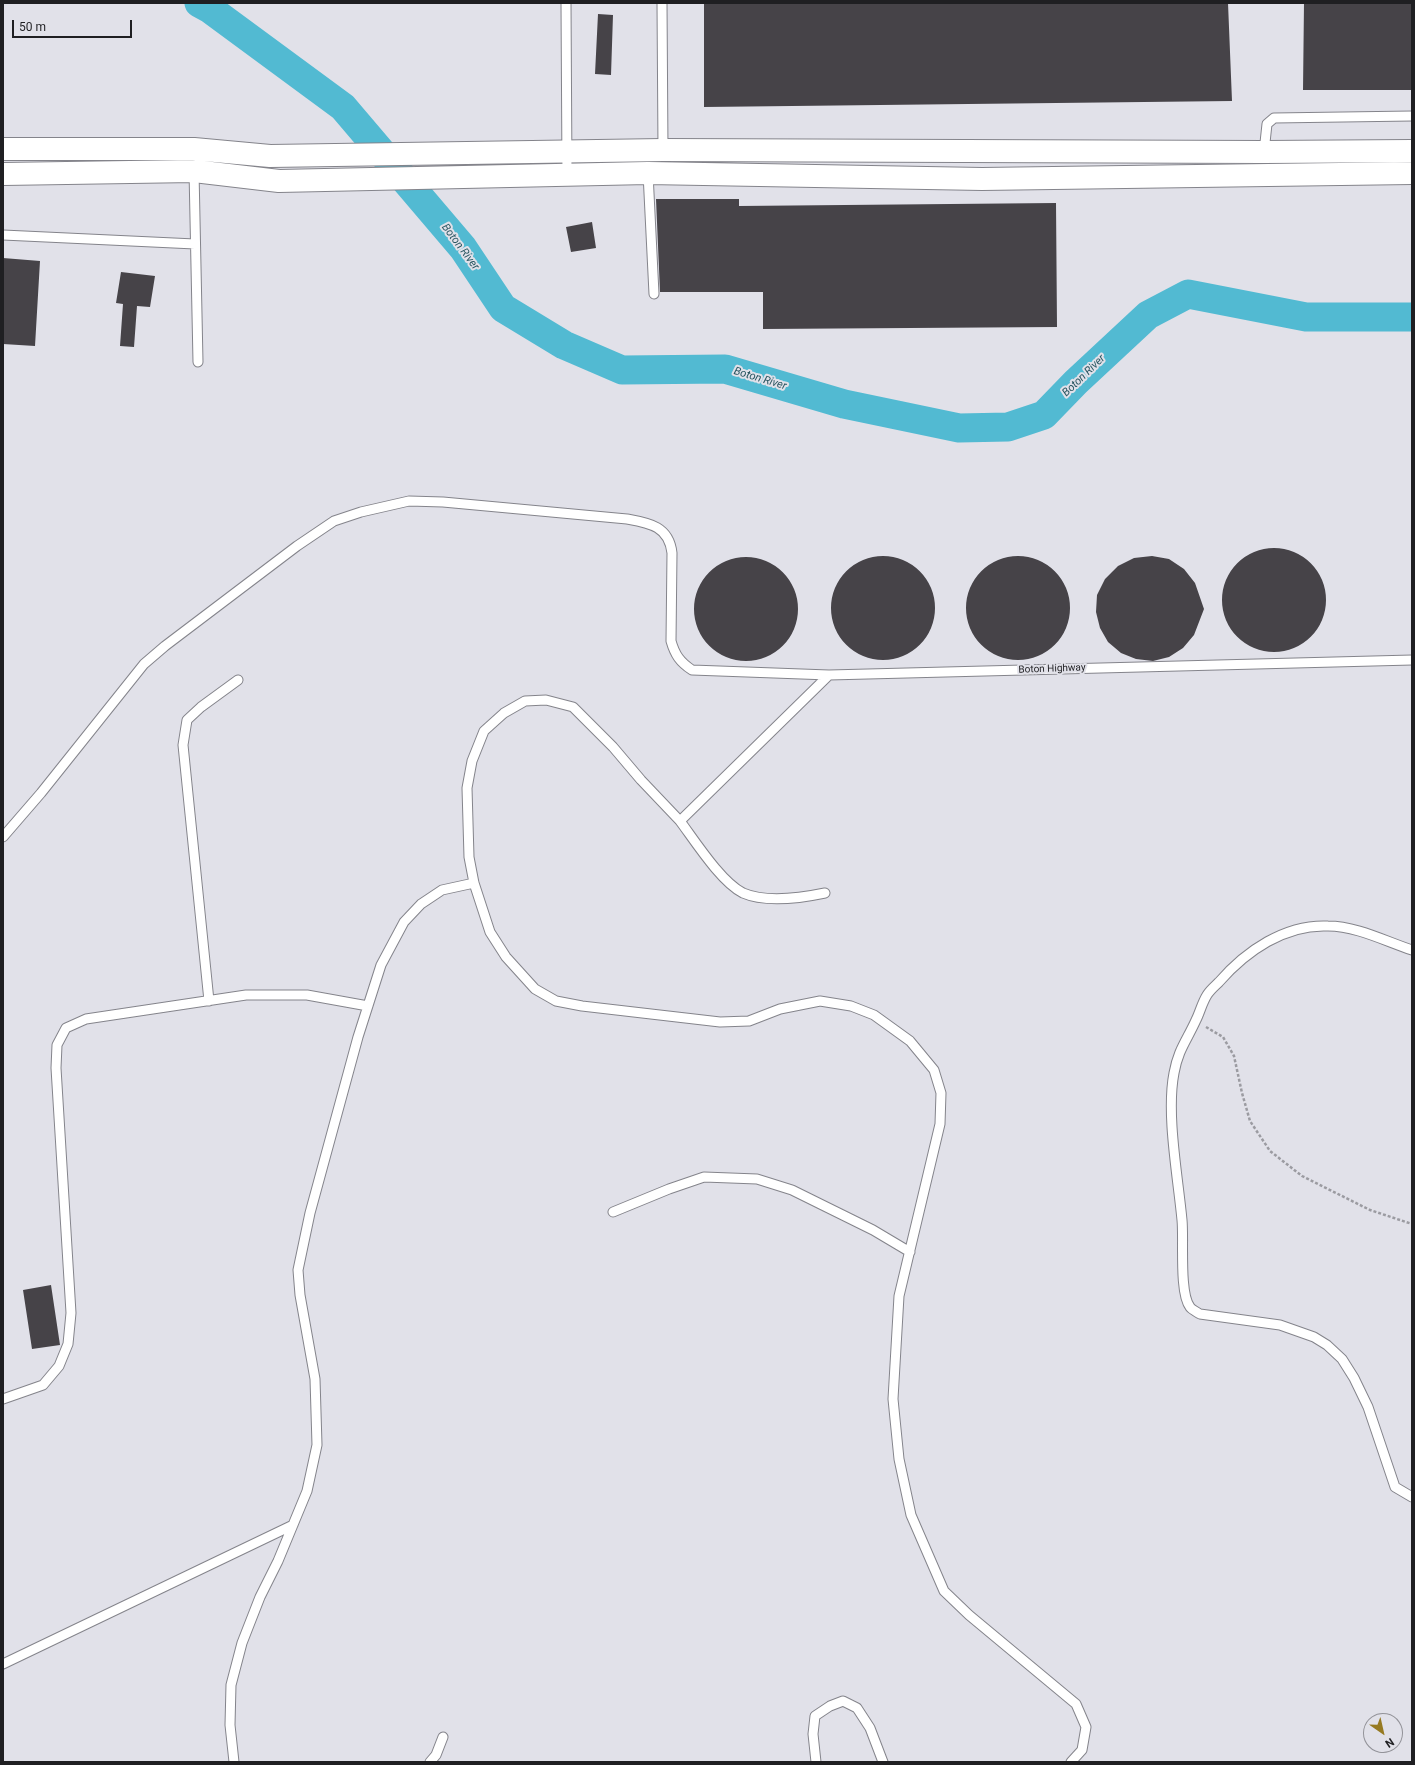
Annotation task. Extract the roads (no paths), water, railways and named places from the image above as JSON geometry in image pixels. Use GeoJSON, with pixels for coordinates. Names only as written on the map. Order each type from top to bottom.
{"type":"FeatureCollection","features":[{"type":"Feature","properties":{"kind":"street"},"geometry":{"type":"LineString","coordinates":[[3,149],[194,160],[279,181],[648,173],[982,179],[1412,174]]}},
{"type":"Feature","properties":{"kind":"street"},"geometry":{"type":"LineString","coordinates":[[3,174],[270,156],[481,152],[663,150],[1412,151]]}},
{"type":"Feature","properties":{"kind":"lane"},"geometry":{"type":"LineString","coordinates":[[566,3],[567,174]]}},
{"type":"Feature","properties":{"kind":"lane"},"geometry":{"type":"LineString","coordinates":[[662,3],[663,150]]}},
{"type":"Feature","properties":{"kind":"lane"},"geometry":{"type":"LineString","coordinates":[[1264,152],[1267,124],[1274,118],[1412,116]]}},
{"type":"Feature","properties":{"kind":"lane"},"geometry":{"type":"LineString","coordinates":[[194,160],[198,362]]}},
{"type":"Feature","properties":{"kind":"lane"},"geometry":{"type":"LineString","coordinates":[[648,173],[654,294]]}},
{"type":"Feature","properties":{"kind":"lane"},"geometry":{"type":"LineString","coordinates":[[3,234],[195,244]]}},
{"type":"Feature","properties":{"kind":"lane","name":"Boton Highway"},"geometry":{"type":"LineString","coordinates":[[3,837],[41,793],[144,664],[297,546],[334,521],[409,501],[443,502],[600,516],[648,523],[662,530],[671,541],[671,641],[675,654],[683,664],[692,670],[829,675],[1412,660]]}},
{"type":"Feature","properties":{"kind":"lane"},"geometry":{"type":"LineString","coordinates":[[680,821],[829,675]]}},
{"type":"Feature","properties":{"kind":"lane"},"geometry":{"type":"LineString","coordinates":[[209,1001],[183,745],[187,720],[201,707],[238,680]]}},
{"type":"Feature","properties":{"kind":"lane"},"geometry":{"type":"LineString","coordinates":[[825,893],[795,899],[767,898],[743,892],[722,876],[680,821],[641,780],[613,747],[573,707],[546,700],[525,701],[504,713],[484,731],[472,761],[467,788],[469,857],[474,883],[490,932],[506,957],[535,989],[556,1001],[582,1006],[720,1022],[749,1021],[780,1009],[820,1001],[851,1006],[874,1015],[910,1041],[934,1070],[941,1093],[940,1124],[899,1296],[892,1399],[899,1459],[911,1515],[944,1591],[969,1615],[1076,1704],[1086,1727],[1082,1750],[1071,1762]]}},
{"type":"Feature","properties":{"kind":"lane"},"geometry":{"type":"LineString","coordinates":[[234,1762],[230,1725],[231,1685],[242,1643],[260,1597],[307,1491],[317,1446],[316,1379],[300,1295],[298,1270],[310,1213],[368,1006],[381,965],[404,922],[421,904],[442,890],[474,883]]}},
{"type":"Feature","properties":{"kind":"lane"},"geometry":{"type":"LineString","coordinates":[[1412,950],[1343,926],[1326,925],[1302,928],[1279,936],[1251,951],[1229,970],[1207,995],[1196,1021],[1180,1048],[1174,1073],[1172,1102],[1183,1224],[1182,1255],[1185,1293],[1190,1307],[1200,1314],[1280,1325],[1314,1338],[1327,1345],[1342,1359],[1368,1407],[1395,1487],[1412,1497]]}},
{"type":"Feature","properties":{"kind":"lane"},"geometry":{"type":"LineString","coordinates":[[3,1399],[43,1385],[59,1366],[68,1344],[71,1314],[56,1068],[57,1045],[66,1028],[86,1019],[246,995],[307,995],[368,1006]]}},
{"type":"Feature","properties":{"kind":"lane"},"geometry":{"type":"LineString","coordinates":[[613,1212],[669,1189],[704,1177],[757,1179],[792,1190],[873,1230],[910,1252]]}},
{"type":"Feature","properties":{"kind":"lane"},"geometry":{"type":"LineString","coordinates":[[3,1664],[293,1525]]}},
{"type":"Feature","properties":{"kind":"lane"},"geometry":{"type":"LineString","coordinates":[[816,1762],[813,1734],[815,1716],[830,1706],[843,1701],[857,1708],[870,1728],[883,1762]]}},
{"type":"Feature","properties":{"kind":"lane"},"geometry":{"type":"LineString","coordinates":[[430,1762],[436,1755],[443,1737]]}},
{"type":"Feature","properties":{"kind":"waterway","name":"Boton River"},"geometry":{"type":"LineString","coordinates":[[199,3],[210,9],[343,107],[463,248],[503,308],[564,345],[622,370],[725,369],[844,404],[959,428],[1008,427],[1044,415],[1076,382],[1148,315],[1188,294],[1306,317],[1412,317]]}}]}
